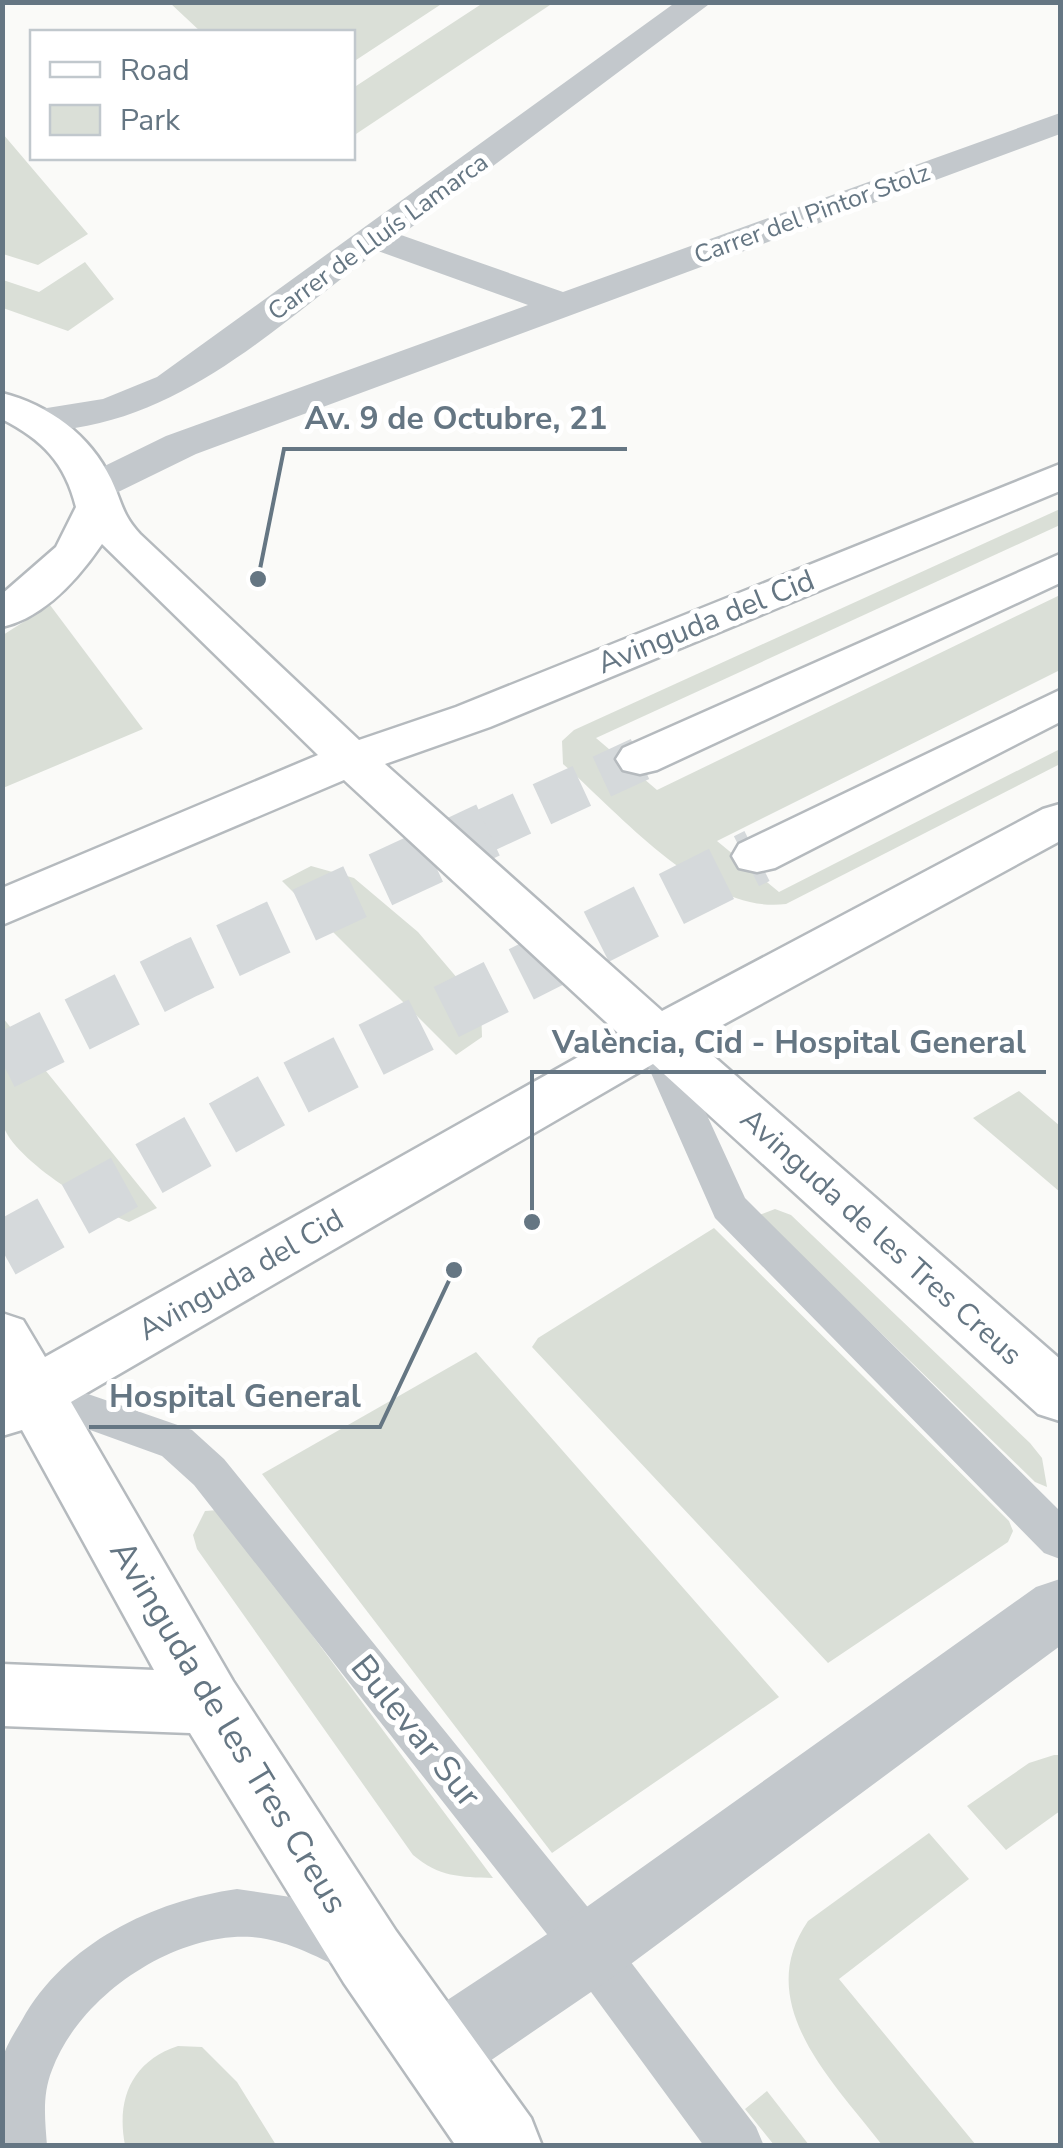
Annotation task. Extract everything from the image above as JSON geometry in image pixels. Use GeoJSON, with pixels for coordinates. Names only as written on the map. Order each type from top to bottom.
{"type":"FeatureCollection","features":[{"type":"Feature","properties":{"kind":"main road"},"geometry":{"type":"LineString","coordinates":[[19,413],[66,443],[96,498],[159,576],[348,760],[654,1040]]}},
{"type":"Feature","properties":{"kind":"main road","name":"Avinguda del Cid"},"geometry":{"type":"LineString","coordinates":[[2,908],[348,760],[472,718],[1060,476]]}},
{"type":"Feature","properties":{"kind":"main road"},"geometry":{"type":"LineString","coordinates":[[2,614],[51,581],[74,556],[96,498]]}},
{"type":"Feature","properties":{"kind":"main road"},"geometry":{"type":"LineString","coordinates":[[640,759],[1060,567]]}},
{"type":"Feature","properties":{"kind":"main road"},"geometry":{"type":"LineString","coordinates":[[758,856],[1060,704]]}},
{"type":"Feature","properties":{"kind":"main road","name":"Avinguda del Cid"},"geometry":{"type":"LineString","coordinates":[[19,1402],[654,1040],[1060,820]]}},
{"type":"Feature","properties":{"kind":"main road","name":"Avinguda de les Tres Creus"},"geometry":{"type":"LineString","coordinates":[[654,1040],[783,1148],[1060,1396]]}},
{"type":"Feature","properties":{"kind":"main road"},"geometry":{"type":"LineString","coordinates":[[2,1337],[19,1402]]}},
{"type":"Feature","properties":{"kind":"main road","name":"Avinguda de les Tres Creus"},"geometry":{"type":"LineString","coordinates":[[19,1402],[370,1957],[503,2146]]}},
{"type":"Feature","properties":{"kind":"main road"},"geometry":{"type":"LineString","coordinates":[[2,1695],[208,1703]]}},
{"type":"Feature","properties":{"kind":"street","name":"Carrer de Lluís Lamarca"},"geometry":{"type":"LineString","coordinates":[[19,413],[112,410],[170,386],[378,239],[698,2]]}},
{"type":"Feature","properties":{"kind":"street","name":"Carrer del Pintor Stolz"},"geometry":{"type":"LineString","coordinates":[[96,498],[158,454],[1060,123]]}},
{"type":"Feature","properties":{"kind":"street"},"geometry":{"type":"LineString","coordinates":[[378,239],[564,305]]}},
{"type":"Feature","properties":{"kind":"street"},"geometry":{"type":"LineString","coordinates":[[438,2051],[590,1949],[1060,1608]]}},
{"type":"Feature","properties":{"kind":"lane"},"geometry":{"type":"LineString","coordinates":[[654,1040],[729,1207],[1060,1540]]}},
{"type":"Feature","properties":{"kind":"lane","name":"Bulevar Sur"},"geometry":{"type":"LineString","coordinates":[[19,1402],[177,1443],[208,1472],[590,1949],[737,2146]]}},
{"type":"Feature","properties":{"kind":"lane"},"geometry":{"type":"LineString","coordinates":[[20,2146],[18,2093],[37,2036],[88,1976],[117,1958],[179,1926],[236,1913],[288,1917],[370,1957]]}},
{"type":"Feature","properties":{"kind":"green space"},"geometry":{"type":"Polygon","coordinates":[[[170,3],[443,3],[355,61],[355,30],[199,30],[170,3]]]}},
{"type":"Feature","properties":{"kind":"green space"},"geometry":{"type":"Polygon","coordinates":[[[483,3],[553,3],[355,135],[355,87],[483,3]]]}},
{"type":"Feature","properties":{"kind":"green space"},"geometry":{"type":"Polygon","coordinates":[[[3,134],[88,234],[38,265],[3,254],[3,134]]]}},
{"type":"Feature","properties":{"kind":"green space"},"geometry":{"type":"Polygon","coordinates":[[[85,262],[114,299],[68,331],[3,308],[3,280],[39,292],[85,262]]]}},
{"type":"Feature","properties":{"kind":"green space"},"geometry":{"type":"Polygon","coordinates":[[[1060,509],[1060,525],[596,738],[657,790],[1060,595],[1060,670],[717,841],[779,892],[1060,749],[1060,764],[786,904],[755,903],[725,894],[695,877],[637,833],[563,764],[562,741],[574,730],[1060,509]]]}},
{"type":"Feature","properties":{"kind":"green space"},"geometry":{"type":"Polygon","coordinates":[[[50,605],[143,729],[3,788],[3,635],[50,605]]]}},
{"type":"Feature","properties":{"kind":"green space"},"geometry":{"type":"Polygon","coordinates":[[[311,866],[354,878],[418,932],[481,1006],[482,1037],[456,1055],[282,881],[311,866]]]}},
{"type":"Feature","properties":{"kind":"green space"},"geometry":{"type":"Polygon","coordinates":[[[3,1018],[157,1208],[129,1222],[76,1194],[20,1150],[2,1121],[3,1018]]]}},
{"type":"Feature","properties":{"kind":"green space"},"geometry":{"type":"Polygon","coordinates":[[[1019,1091],[1060,1126],[1060,1192],[973,1118],[1019,1091]]]}},
{"type":"Feature","properties":{"kind":"green space"},"geometry":{"type":"Polygon","coordinates":[[[775,1209],[791,1215],[1030,1443],[1042,1458],[1047,1487],[1035,1482],[759,1215],[775,1209]]]}},
{"type":"Feature","properties":{"kind":"green space"},"geometry":{"type":"Polygon","coordinates":[[[714,1228],[1009,1521],[1013,1531],[1008,1542],[828,1663],[532,1347],[538,1338],[714,1228]]]}},
{"type":"Feature","properties":{"kind":"green space"},"geometry":{"type":"Polygon","coordinates":[[[476,1352],[779,1697],[552,1853],[262,1474],[476,1352]]]}},
{"type":"Feature","properties":{"kind":"green space"},"geometry":{"type":"Polygon","coordinates":[[[219,1510],[493,1878],[450,1874],[413,1855],[197,1549],[193,1535],[205,1511],[219,1510]]]}},
{"type":"Feature","properties":{"kind":"green space"},"geometry":{"type":"Polygon","coordinates":[[[1060,1755],[1060,1811],[1006,1850],[967,1806],[1029,1763],[1060,1755]]]}},
{"type":"Feature","properties":{"kind":"green space"},"geometry":{"type":"Polygon","coordinates":[[[929,1833],[969,1879],[839,1979],[976,2145],[882,2145],[805,2040],[793,2011],[789,1982],[793,1952],[808,1921],[929,1833]]]}},
{"type":"Feature","properties":{"kind":"green space"},"geometry":{"type":"Polygon","coordinates":[[[178,2046],[202,2047],[237,2082],[276,2145],[125,2145],[123,2112],[131,2084],[149,2061],[178,2046]]]}},
{"type":"Feature","properties":{"kind":"green space"},"geometry":{"type":"Polygon","coordinates":[[[767,2091],[809,2145],[774,2145],[745,2109],[767,2091]]]}},
{"type":"Feature","properties":{"kind":"tunnel"},"geometry":{"type":"LineString","coordinates":[[482,832],[640,759]]}},
{"type":"Feature","properties":{"kind":"tunnel"},"geometry":{"type":"LineString","coordinates":[[2,1062],[186,970],[488,830]]}},
{"type":"Feature","properties":{"kind":"tunnel"},"geometry":{"type":"LineString","coordinates":[[2,1250],[291,1090],[757,856]]}},
{"type":"Feature","properties":{"kind":"place","name":"Av. 9 de Octubre, 21"},"geometry":{"type":"Point","coordinates":[258,579]}},
{"type":"Feature","properties":{"kind":"place","name":"València, Cid - Hospital General"},"geometry":{"type":"Point","coordinates":[532,1222]}},
{"type":"Feature","properties":{"kind":"place","name":"Hospital General"},"geometry":{"type":"Point","coordinates":[454,1270]}}]}
